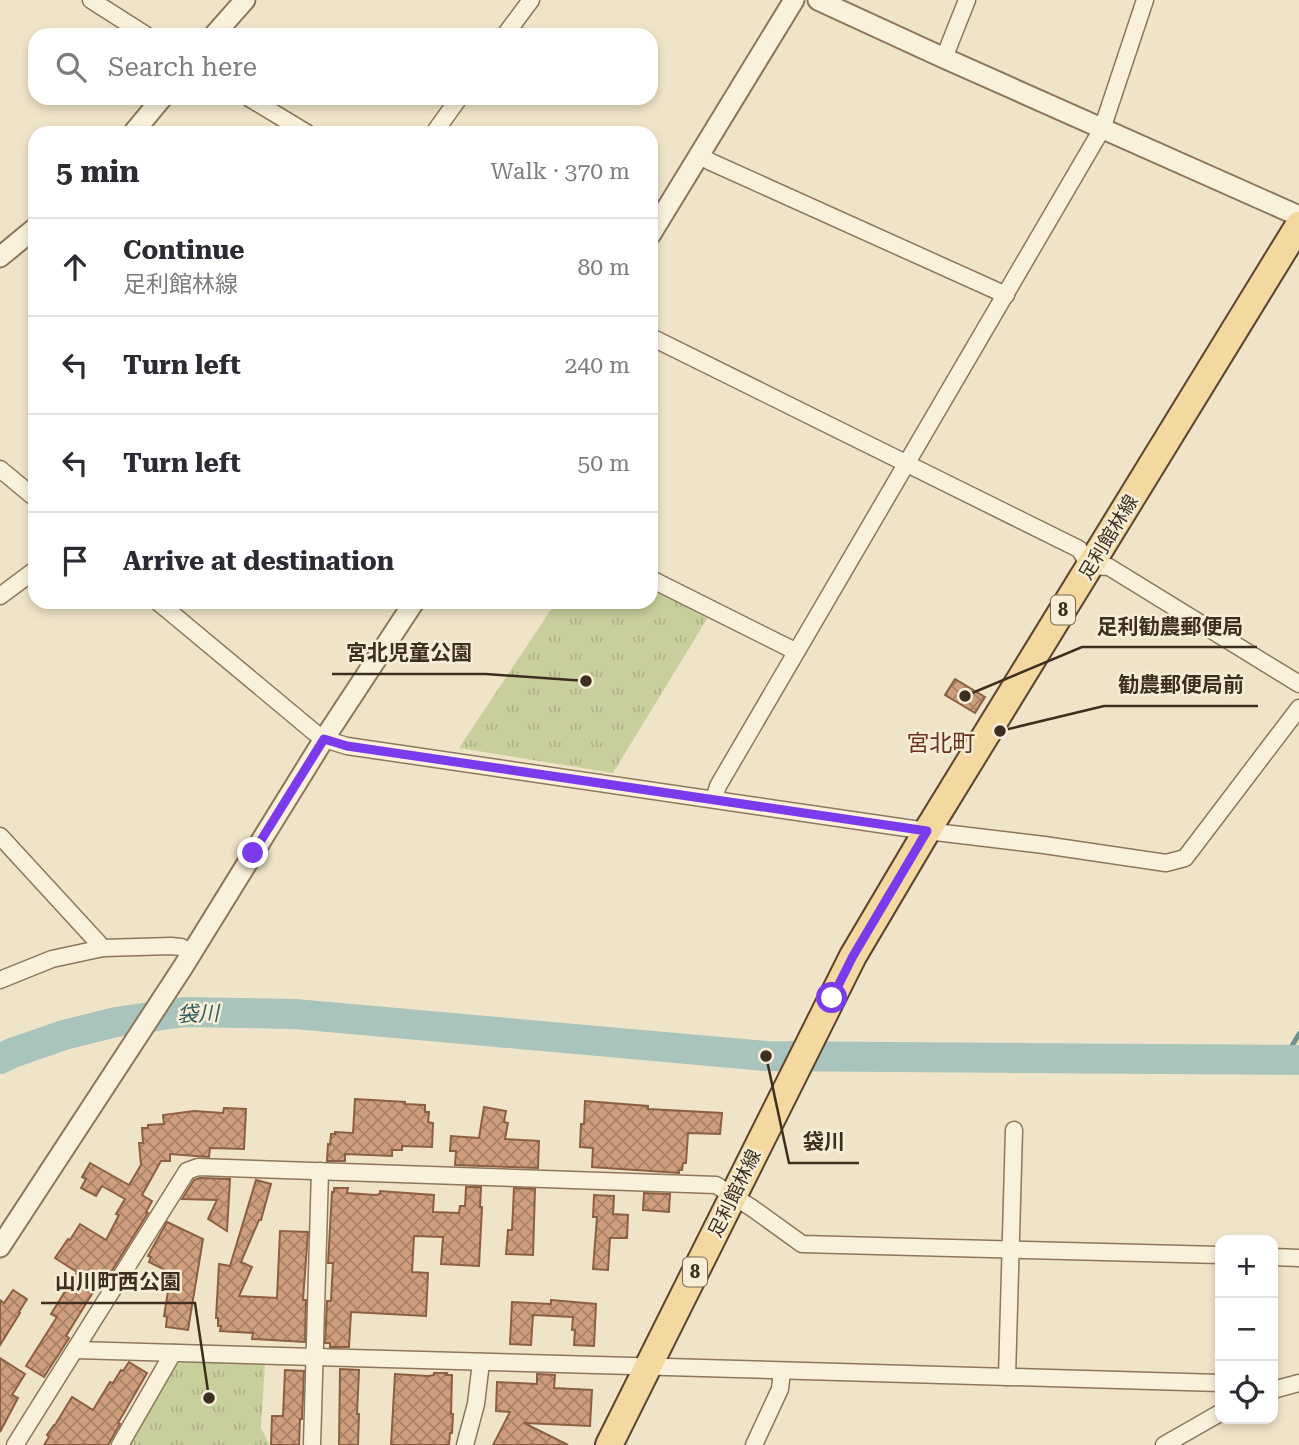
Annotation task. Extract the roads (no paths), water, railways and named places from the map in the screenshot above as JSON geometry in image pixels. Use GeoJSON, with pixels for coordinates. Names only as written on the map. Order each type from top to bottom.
{"type":"FeatureCollection","features":[{"type":"Feature","properties":{"kind":"main road","name":"足利館林線"},"geometry":{"type":"LineString","coordinates":[[609,1445],[853,956],[1299,225]]}},
{"type":"Feature","properties":{"kind":"street"},"geometry":{"type":"LineString","coordinates":[[91,0],[135,28]]}},
{"type":"Feature","properties":{"kind":"street"},"geometry":{"type":"LineString","coordinates":[[221,28],[245,0]]}},
{"type":"Feature","properties":{"kind":"street"},"geometry":{"type":"LineString","coordinates":[[510,28],[531,0]]}},
{"type":"Feature","properties":{"kind":"street"},"geometry":{"type":"LineString","coordinates":[[658,222],[794,0]]}},
{"type":"Feature","properties":{"kind":"street"},"geometry":{"type":"LineString","coordinates":[[818,0],[1299,216]]}},
{"type":"Feature","properties":{"kind":"street"},"geometry":{"type":"LineString","coordinates":[[944,58],[967,0]]}},
{"type":"Feature","properties":{"kind":"street"},"geometry":{"type":"LineString","coordinates":[[713,800],[718,786],[795,651],[1102,129],[1145,0]]}},
{"type":"Feature","properties":{"kind":"street"},"geometry":{"type":"LineString","coordinates":[[139,126],[156,105]]}},
{"type":"Feature","properties":{"kind":"street"},"geometry":{"type":"LineString","coordinates":[[261,105],[295,126]]}},
{"type":"Feature","properties":{"kind":"street"},"geometry":{"type":"LineString","coordinates":[[439,126],[454,105]]}},
{"type":"Feature","properties":{"kind":"street"},"geometry":{"type":"LineString","coordinates":[[699,155],[1006,295]]}},
{"type":"Feature","properties":{"kind":"street"},"geometry":{"type":"LineString","coordinates":[[0,257],[28,234]]}},
{"type":"Feature","properties":{"kind":"street"},"geometry":{"type":"LineString","coordinates":[[658,340],[1079,549],[1090,566],[1108,567],[1299,684]]}},
{"type":"Feature","properties":{"kind":"street"},"geometry":{"type":"LineString","coordinates":[[0,468],[28,492]]}},
{"type":"Feature","properties":{"kind":"street"},"geometry":{"type":"LineString","coordinates":[[0,596],[28,575]]}},
{"type":"Feature","properties":{"kind":"street"},"geometry":{"type":"LineString","coordinates":[[658,582],[795,651]]}},
{"type":"Feature","properties":{"kind":"street"},"geometry":{"type":"LineString","coordinates":[[166,609],[314,732],[324,739],[347,746],[927,831],[1166,863],[1185,858],[1299,708]]}},
{"type":"Feature","properties":{"kind":"street"},"geometry":{"type":"LineString","coordinates":[[0,1248],[409,609]]}},
{"type":"Feature","properties":{"kind":"street"},"geometry":{"type":"LineString","coordinates":[[0,836],[103,948]]}},
{"type":"Feature","properties":{"kind":"street"},"geometry":{"type":"LineString","coordinates":[[0,980],[52,959],[103,948],[181,947],[187,960]]}},
{"type":"Feature","properties":{"kind":"street"},"geometry":{"type":"LineString","coordinates":[[1007,1377],[1014,1130]]}},
{"type":"Feature","properties":{"kind":"street"},"geometry":{"type":"LineString","coordinates":[[15,1445],[187,1171],[198,1167],[716,1185],[802,1244],[1215,1255]]}},
{"type":"Feature","properties":{"kind":"street"},"geometry":{"type":"LineString","coordinates":[[312,1445],[320,1171]]}},
{"type":"Feature","properties":{"kind":"street"},"geometry":{"type":"LineString","coordinates":[[1278,1257],[1299,1258]]}},
{"type":"Feature","properties":{"kind":"street"},"geometry":{"type":"LineString","coordinates":[[76,1350],[1215,1383]]}},
{"type":"Feature","properties":{"kind":"street"},"geometry":{"type":"LineString","coordinates":[[120,1445],[173,1353]]}},
{"type":"Feature","properties":{"kind":"street"},"geometry":{"type":"LineString","coordinates":[[465,1445],[481,1362]]}},
{"type":"Feature","properties":{"kind":"street"},"geometry":{"type":"LineString","coordinates":[[773,1445],[756,1442],[780,1389],[782,1371]]}},
{"type":"Feature","properties":{"kind":"street"},"geometry":{"type":"LineString","coordinates":[[1278,1389],[1299,1383]]}},
{"type":"Feature","properties":{"kind":"street"},"geometry":{"type":"LineString","coordinates":[[1164,1445],[1215,1416]]}},
{"type":"Feature","properties":{"kind":"waterway","name":"袋川"},"geometry":{"type":"LineString","coordinates":[[0,1059],[64,1035],[116,1022],[184,1012],[295,1014],[766,1056],[1299,1060]]}},
{"type":"Feature","properties":{"kind":"waterway","name":"袋川"},"geometry":{"type":"LineString","coordinates":[[1283,1061],[1299,1034]]}},
{"type":"Feature","properties":{"kind":"place","name":"宮北児童公園"},"geometry":{"type":"Point","coordinates":[586,681]}},
{"type":"Feature","properties":{"kind":"place","name":"足利勧農郵便局"},"geometry":{"type":"Point","coordinates":[965,696]}},
{"type":"Feature","properties":{"kind":"place","name":"勧農郵便局前"},"geometry":{"type":"Point","coordinates":[1000,731]}},
{"type":"Feature","properties":{"kind":"place","name":"袋川"},"geometry":{"type":"Point","coordinates":[766,1056]}},
{"type":"Feature","properties":{"kind":"place","name":"山川町西公園"},"geometry":{"type":"Point","coordinates":[209,1398]}},
{"type":"Feature","properties":{"kind":"district","name":"宮北町"},"geometry":{"type":"Point","coordinates":[941,743]}}]}
